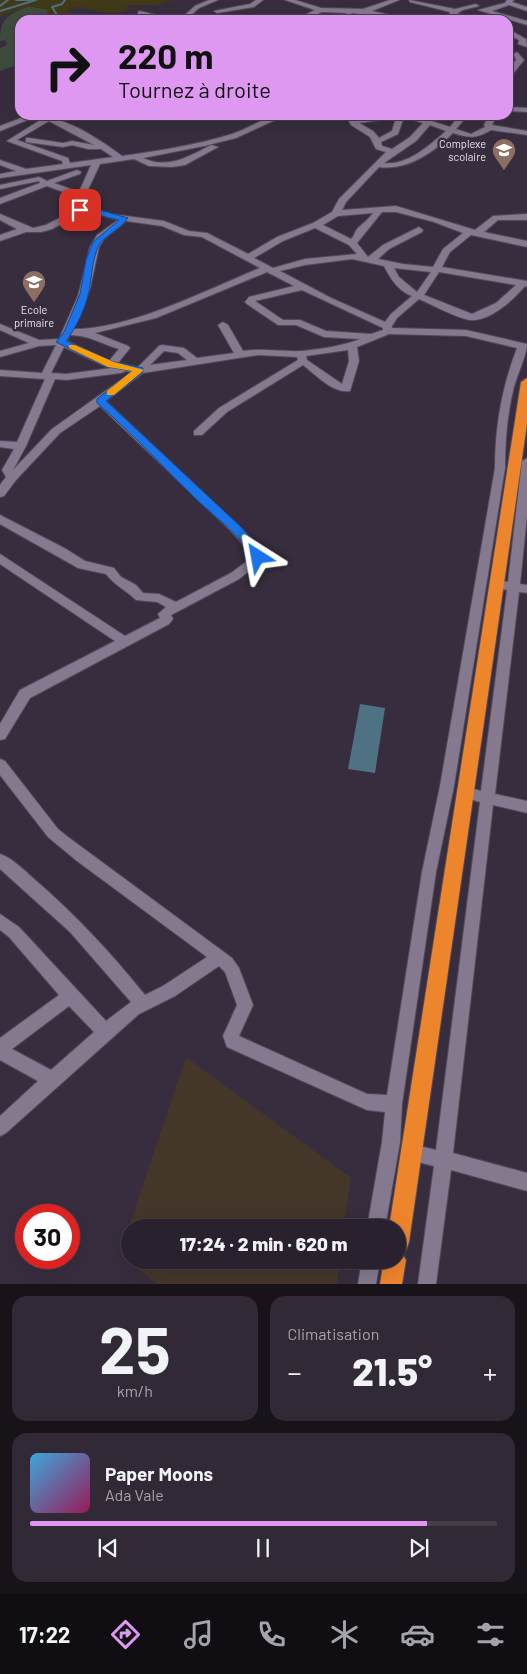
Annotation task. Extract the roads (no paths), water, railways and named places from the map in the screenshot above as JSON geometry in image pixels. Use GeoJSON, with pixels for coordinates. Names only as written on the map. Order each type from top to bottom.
{"type":"FeatureCollection","features":[{"type":"Feature","properties":{"kind":"highway"},"geometry":{"type":"LineString","coordinates":[[401,1219],[467,793],[527,382]]}},
{"type":"Feature","properties":{"kind":"highway"},"geometry":{"type":"LineString","coordinates":[[391,1284],[394,1269]]}},
{"type":"Feature","properties":{"kind":"street"},"geometry":{"type":"LineString","coordinates":[[189,14],[197,7],[216,0],[216,15],[252,6],[260,0]]}},
{"type":"Feature","properties":{"kind":"street"},"geometry":{"type":"LineString","coordinates":[[288,0],[310,5],[321,10]]}},
{"type":"Feature","properties":{"kind":"street"},"geometry":{"type":"LineString","coordinates":[[310,5],[320,0]]}},
{"type":"Feature","properties":{"kind":"street"},"geometry":{"type":"LineString","coordinates":[[307,15],[321,10],[357,9],[396,0]]}},
{"type":"Feature","properties":{"kind":"street"},"geometry":{"type":"LineString","coordinates":[[412,2],[454,11],[510,2],[527,9]]}},
{"type":"Feature","properties":{"kind":"street"},"geometry":{"type":"LineString","coordinates":[[481,8],[496,15]]}},
{"type":"Feature","properties":{"kind":"street"},"geometry":{"type":"LineString","coordinates":[[475,15],[481,8]]}},
{"type":"Feature","properties":{"kind":"street"},"geometry":{"type":"LineString","coordinates":[[348,15],[357,9],[386,15]]}},
{"type":"Feature","properties":{"kind":"street"},"geometry":{"type":"LineString","coordinates":[[454,11],[451,14],[454,15]]}},
{"type":"Feature","properties":{"kind":"street"},"geometry":{"type":"LineString","coordinates":[[140,13],[149,15]]}},
{"type":"Feature","properties":{"kind":"street"},"geometry":{"type":"LineString","coordinates":[[513,20],[527,23]]}},
{"type":"Feature","properties":{"kind":"street"},"geometry":{"type":"LineString","coordinates":[[513,34],[524,40],[524,44]]}},
{"type":"Feature","properties":{"kind":"street"},"geometry":{"type":"LineString","coordinates":[[513,55],[527,52]]}},
{"type":"Feature","properties":{"kind":"street"},"geometry":{"type":"LineString","coordinates":[[513,68],[520,60],[516,54]]}},
{"type":"Feature","properties":{"kind":"street"},"geometry":{"type":"LineString","coordinates":[[513,109],[527,110]]}},
{"type":"Feature","properties":{"kind":"street"},"geometry":{"type":"LineString","coordinates":[[0,128],[23,120]]}},
{"type":"Feature","properties":{"kind":"street"},"geometry":{"type":"LineString","coordinates":[[45,120],[10,142],[40,150],[65,160],[68,167]]}},
{"type":"Feature","properties":{"kind":"street"},"geometry":{"type":"LineString","coordinates":[[49,120],[82,134],[120,160]]}},
{"type":"Feature","properties":{"kind":"street"},"geometry":{"type":"LineString","coordinates":[[0,187],[42,181],[120,160],[222,139],[270,120]]}},
{"type":"Feature","properties":{"kind":"street"},"geometry":{"type":"LineString","coordinates":[[357,120],[373,134],[378,141],[378,146],[392,152]]}},
{"type":"Feature","properties":{"kind":"street"},"geometry":{"type":"LineString","coordinates":[[395,132],[401,120]]}},
{"type":"Feature","properties":{"kind":"street"},"geometry":{"type":"LineString","coordinates":[[414,120],[426,125],[473,136],[490,127],[527,133]]}},
{"type":"Feature","properties":{"kind":"street"},"geometry":{"type":"LineString","coordinates":[[377,164],[389,167],[400,164],[437,144],[453,130],[460,120]]}},
{"type":"Feature","properties":{"kind":"street"},"geometry":{"type":"LineString","coordinates":[[490,120],[488,125],[490,127]]}},
{"type":"Feature","properties":{"kind":"street"},"geometry":{"type":"LineString","coordinates":[[378,141],[395,132],[426,125]]}},
{"type":"Feature","properties":{"kind":"street"},"geometry":{"type":"LineString","coordinates":[[336,214],[342,201],[377,164],[413,139],[426,125]]}},
{"type":"Feature","properties":{"kind":"street"},"geometry":{"type":"LineString","coordinates":[[0,128],[18,137],[60,145],[72,143],[101,147]]}},
{"type":"Feature","properties":{"kind":"street"},"geometry":{"type":"LineString","coordinates":[[135,157],[156,166],[178,164],[221,144],[222,139]]}},
{"type":"Feature","properties":{"kind":"street"},"geometry":{"type":"LineString","coordinates":[[0,162],[82,196]]}},
{"type":"Feature","properties":{"kind":"street"},"geometry":{"type":"LineString","coordinates":[[0,176],[68,167],[95,166]]}},
{"type":"Feature","properties":{"kind":"street"},"geometry":{"type":"LineString","coordinates":[[95,166],[82,196],[81,203],[85,208],[98,214],[164,224],[187,233],[204,235],[268,270],[387,329],[470,333],[525,346],[507,388],[499,434],[500,468],[450,767],[429,872],[394,1104],[391,1142],[378,1219]]}},
{"type":"Feature","properties":{"kind":"street"},"geometry":{"type":"LineString","coordinates":[[0,201],[42,181]]}},
{"type":"Feature","properties":{"kind":"street"},"geometry":{"type":"LineString","coordinates":[[0,238],[25,229],[52,226],[85,208]]}},
{"type":"Feature","properties":{"kind":"street"},"geometry":{"type":"LineString","coordinates":[[231,282],[232,276],[249,259],[280,239],[316,225],[336,214],[353,211],[396,209],[437,220],[454,229],[527,244]]}},
{"type":"Feature","properties":{"kind":"street"},"geometry":{"type":"LineString","coordinates":[[352,243],[359,237],[360,231],[371,222],[379,210]]}},
{"type":"Feature","properties":{"kind":"street"},"geometry":{"type":"LineString","coordinates":[[0,217],[25,229]]}},
{"type":"Feature","properties":{"kind":"street"},"geometry":{"type":"LineString","coordinates":[[198,433],[223,410],[302,358],[352,346],[387,329],[394,316],[418,296],[431,280],[446,251],[472,233],[494,219],[527,217]]}},
{"type":"Feature","properties":{"kind":"street"},"geometry":{"type":"LineString","coordinates":[[12,477],[7,470],[21,446],[61,342],[68,332],[84,294],[90,260],[97,242],[119,226],[124,218]]}},
{"type":"Feature","properties":{"kind":"street"},"geometry":{"type":"LineString","coordinates":[[316,225],[352,243],[368,259]]}},
{"type":"Feature","properties":{"kind":"street"},"geometry":{"type":"LineString","coordinates":[[368,259],[386,247],[420,230]]}},
{"type":"Feature","properties":{"kind":"street"},"geometry":{"type":"LineString","coordinates":[[68,332],[87,332],[166,312],[231,282],[268,270],[333,257],[352,256],[388,265],[476,274],[525,284]]}},
{"type":"Feature","properties":{"kind":"street"},"geometry":{"type":"LineString","coordinates":[[388,265],[395,278],[404,288],[452,317],[474,317],[525,284]]}},
{"type":"Feature","properties":{"kind":"street"},"geometry":{"type":"LineString","coordinates":[[302,287],[250,302],[281,323],[297,322],[324,334],[372,337]]}},
{"type":"Feature","properties":{"kind":"street"},"geometry":{"type":"LineString","coordinates":[[441,332],[452,317]]}},
{"type":"Feature","properties":{"kind":"street"},"geometry":{"type":"LineString","coordinates":[[223,325],[240,355]]}},
{"type":"Feature","properties":{"kind":"street"},"geometry":{"type":"LineString","coordinates":[[0,328],[38,343]]}},
{"type":"Feature","properties":{"kind":"street"},"geometry":{"type":"LineString","coordinates":[[87,332],[102,340],[125,348],[111,365]]}},
{"type":"Feature","properties":{"kind":"street"},"geometry":{"type":"LineString","coordinates":[[0,354],[38,343],[61,342],[111,365],[137,370]]}},
{"type":"Feature","properties":{"kind":"street"},"geometry":{"type":"LineString","coordinates":[[0,373],[79,376],[272,352],[302,358],[334,384],[346,389],[354,361],[352,346]]}},
{"type":"Feature","properties":{"kind":"street"},"geometry":{"type":"LineString","coordinates":[[0,493],[12,477],[56,431],[100,401],[166,347],[181,350],[195,362]]}},
{"type":"Feature","properties":{"kind":"street"},"geometry":{"type":"LineString","coordinates":[[0,735],[26,694],[165,621],[164,614],[246,569],[256,561],[256,552],[237,530],[200,497],[127,424],[100,401]]}},
{"type":"Feature","properties":{"kind":"street"},"geometry":{"type":"LineString","coordinates":[[0,444],[21,446]]}},
{"type":"Feature","properties":{"kind":"street"},"geometry":{"type":"LineString","coordinates":[[427,1284],[444,1160],[487,798],[521,588],[527,461]]}},
{"type":"Feature","properties":{"kind":"street"},"geometry":{"type":"LineString","coordinates":[[0,519],[62,552],[82,565],[98,566],[110,571],[117,580],[132,588],[140,596],[159,598],[176,607]]}},
{"type":"Feature","properties":{"kind":"street"},"geometry":{"type":"LineString","coordinates":[[0,558],[125,642]]}},
{"type":"Feature","properties":{"kind":"street"},"geometry":{"type":"LineString","coordinates":[[497,584],[521,588]]}},
{"type":"Feature","properties":{"kind":"street"},"geometry":{"type":"LineString","coordinates":[[0,765],[53,833],[84,860],[182,928],[231,968],[245,1005],[231,1036],[233,1041],[367,1102],[394,1104]]}},
{"type":"Feature","properties":{"kind":"street"},"geometry":{"type":"LineString","coordinates":[[467,793],[527,807]]}},
{"type":"Feature","properties":{"kind":"street"},"geometry":{"type":"LineString","coordinates":[[0,860],[41,892],[94,944],[143,1004]]}},
{"type":"Feature","properties":{"kind":"street"},"geometry":{"type":"LineString","coordinates":[[0,921],[14,932],[104,1032]]}},
{"type":"Feature","properties":{"kind":"street"},"geometry":{"type":"LineString","coordinates":[[0,1127],[104,1032],[143,1004],[169,991],[219,957]]}},
{"type":"Feature","properties":{"kind":"street"},"geometry":{"type":"LineString","coordinates":[[52,1080],[0,1049],[70,996]]}},
{"type":"Feature","properties":{"kind":"street"},"geometry":{"type":"LineString","coordinates":[[411,1154],[444,1160],[527,1182]]}},
{"type":"Feature","properties":{"kind":"street"},"geometry":{"type":"LineString","coordinates":[[366,1284],[369,1269]]}},
{"type":"Feature","properties":{"kind":"water"},"geometry":{"type":"Polygon","coordinates":[[[360,704],[385,708],[375,773],[348,769],[360,704]]]}},
{"type":"Feature","properties":{"kind":"waterway"},"geometry":{"type":"LineString","coordinates":[[0,6],[8,0]]}},
{"type":"Feature","properties":{"kind":"waterway"},"geometry":{"type":"LineString","coordinates":[[16,0],[30,0]]}},
{"type":"Feature","properties":{"kind":"waterway"},"geometry":{"type":"LineString","coordinates":[[0,11],[36,0]]}},
{"type":"Feature","properties":{"kind":"waterway"},"geometry":{"type":"LineString","coordinates":[[57,15],[52,7],[62,4],[65,0]]}},
{"type":"Feature","properties":{"kind":"place","name":"Complexe scolaire"},"geometry":{"type":"Point","coordinates":[504,171]}},
{"type":"Feature","properties":{"kind":"place","name":"Ecole primaire"},"geometry":{"type":"Point","coordinates":[34,303]}}]}
